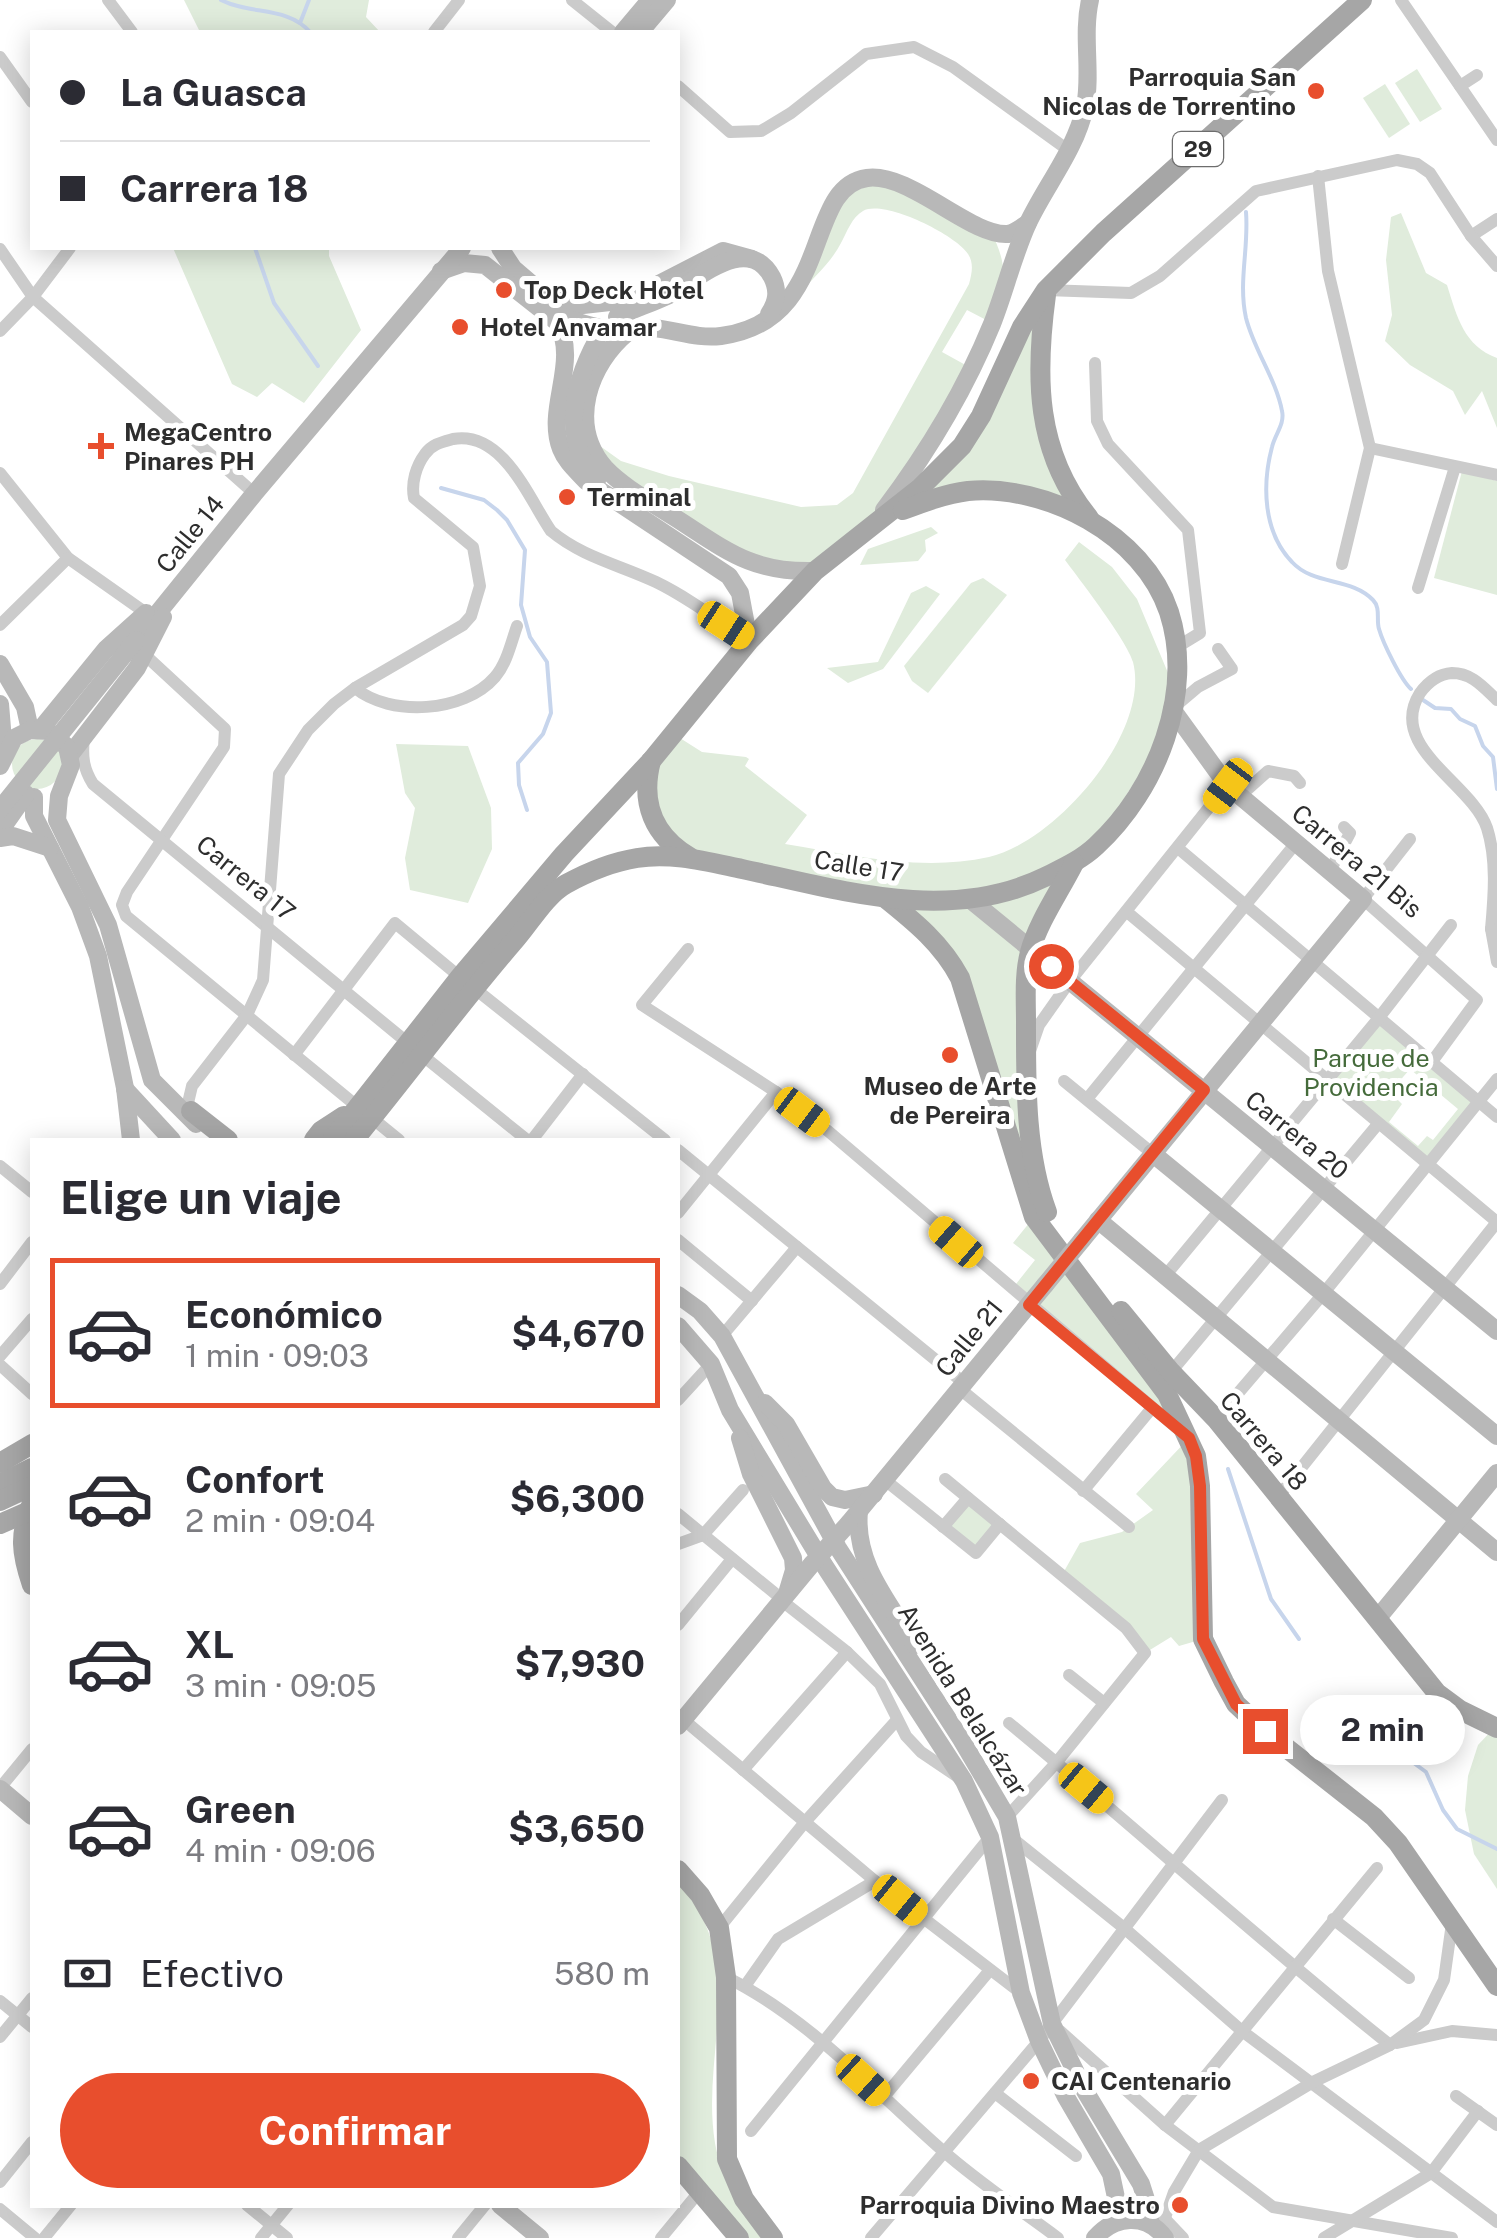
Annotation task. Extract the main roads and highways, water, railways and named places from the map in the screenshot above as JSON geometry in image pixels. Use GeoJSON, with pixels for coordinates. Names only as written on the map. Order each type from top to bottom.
{"type":"FeatureCollection","features":[{"type":"Feature","properties":{"kind":"main road"},"geometry":{"type":"LineString","coordinates":[[625,30],[650,0]]}},
{"type":"Feature","properties":{"kind":"main road"},"geometry":{"type":"LineString","coordinates":[[642,30],[667,0]]}},
{"type":"Feature","properties":{"kind":"main road","name":"Calle 17"},"geometry":{"type":"LineString","coordinates":[[870,528],[918,463],[954,400],[992,323],[1028,223],[1068,150],[1085,108],[1085,28],[1090,0]]}},
{"type":"Feature","properties":{"kind":"main road","name":"29"},"geometry":{"type":"LineString","coordinates":[[1046,290],[1103,232],[1362,0]]}},
{"type":"Feature","properties":{"kind":"main road"},"geometry":{"type":"LineString","coordinates":[[548,312],[583,324],[622,324],[704,338],[734,334],[763,323],[780,310],[805,275],[834,200],[846,187],[862,179],[878,178],[898,184],[990,230],[1008,234],[1028,223]]}},
{"type":"Feature","properties":{"kind":"main road"},"geometry":{"type":"LineString","coordinates":[[990,230],[1004,260],[1004,285]]}},
{"type":"Feature","properties":{"kind":"main road","name":"Calle 14"},"geometry":{"type":"LineString","coordinates":[[0,792],[137,643],[146,613],[445,250]]}},
{"type":"Feature","properties":{"kind":"main road","name":"Calle 14"},"geometry":{"type":"LineString","coordinates":[[0,810],[137,643],[176,589],[460,250]]}},
{"type":"Feature","properties":{"kind":"main road"},"geometry":{"type":"LineString","coordinates":[[501,250],[513,268],[534,286],[561,303],[574,306],[610,302],[655,286],[723,251],[752,259],[766,268],[776,288],[776,302],[763,323]]}},
{"type":"Feature","properties":{"kind":"main road"},"geometry":{"type":"LineString","coordinates":[[752,259],[731,260],[622,324],[588,389],[588,435],[600,462],[617,479],[738,558],[768,570],[815,572]]}},
{"type":"Feature","properties":{"kind":"main road"},"geometry":{"type":"LineString","coordinates":[[441,271],[464,262],[485,265],[548,312],[565,335],[567,350],[559,416],[560,448],[578,473],[729,576],[740,593],[749,640]]}},
{"type":"Feature","properties":{"kind":"main road","name":"Calle 17"},"geometry":{"type":"LineString","coordinates":[[1046,290],[1039,362],[1043,424],[1060,474],[1094,524]]}},
{"type":"Feature","properties":{"kind":"main road","name":"Calle 17"},"geometry":{"type":"LineString","coordinates":[[334,1138],[365,1113],[564,854],[651,761],[749,640],[815,572],[920,488],[962,446],[982,416],[1022,327],[1046,290]]}},
{"type":"Feature","properties":{"kind":"main road"},"geometry":{"type":"LineString","coordinates":[[597,340],[577,384],[573,434],[592,474],[608,492]]}},
{"type":"Feature","properties":{"kind":"main road","name":"Calle 17"},"geometry":{"type":"LineString","coordinates":[[467,982],[561,886],[598,868],[638,858],[693,859],[884,896],[939,903],[972,901],[1027,886],[1074,862],[1096,846],[1123,817],[1156,762],[1172,709],[1177,647],[1168,610],[1150,575],[1124,547],[1094,524],[1033,496],[1000,491],[935,498],[870,528]]}},
{"type":"Feature","properties":{"kind":"main road"},"geometry":{"type":"LineString","coordinates":[[2,760],[14,738],[35,730],[106,650],[146,613]]}},
{"type":"Feature","properties":{"kind":"main road"},"geometry":{"type":"LineString","coordinates":[[137,643],[70,755],[57,820],[108,925],[152,1080],[203,1127]]}},
{"type":"Feature","properties":{"kind":"main road"},"geometry":{"type":"LineString","coordinates":[[0,664],[35,730],[62,740],[70,755]]}},
{"type":"Feature","properties":{"kind":"main road"},"geometry":{"type":"LineString","coordinates":[[0,704],[2,760],[12,786],[30,796],[54,793],[64,784]]}},
{"type":"Feature","properties":{"kind":"main road","name":"Carrera 21 Bis"},"geometry":{"type":"LineString","coordinates":[[1172,709],[1234,791],[1363,899]]}},
{"type":"Feature","properties":{"kind":"main road"},"geometry":{"type":"LineString","coordinates":[[651,761],[646,800],[652,818],[662,836],[693,859]]}},
{"type":"Feature","properties":{"kind":"main road"},"geometry":{"type":"LineString","coordinates":[[0,835],[30,796]]}},
{"type":"Feature","properties":{"kind":"main road"},"geometry":{"type":"LineString","coordinates":[[30,796],[34,816],[80,906],[98,956],[125,1088],[131,1138]]}},
{"type":"Feature","properties":{"kind":"main road"},"geometry":{"type":"LineString","coordinates":[[0,835],[30,839],[50,848]]}},
{"type":"Feature","properties":{"kind":"main road"},"geometry":{"type":"LineString","coordinates":[[1030,948],[1074,862]]}},
{"type":"Feature","properties":{"kind":"main road","name":"Carrera 18"},"geometry":{"type":"LineString","coordinates":[[884,896],[925,930],[951,960],[960,978],[1034,1217],[1167,1394],[1193,1447],[1200,1486],[1203,1639],[1236,1704],[1374,1817],[1398,1843],[1497,1986]]}},
{"type":"Feature","properties":{"kind":"main road","name":"Calle 21"},"geometry":{"type":"LineString","coordinates":[[680,1719],[879,1487],[1363,899]]}},
{"type":"Feature","properties":{"kind":"main road","name":"Carrera 20"},"geometry":{"type":"LineString","coordinates":[[972,901],[1497,1332]]}},
{"type":"Feature","properties":{"kind":"main road","name":"Carrera 18"},"geometry":{"type":"LineString","coordinates":[[1030,948],[1026,1064],[1032,1155],[1047,1213],[1076,1256],[1171,1372],[1216,1419],[1438,1693],[1460,1710],[1497,1728]]}},
{"type":"Feature","properties":{"kind":"main road"},"geometry":{"type":"LineString","coordinates":[[125,1088],[170,1138]]}},
{"type":"Feature","properties":{"kind":"main road"},"geometry":{"type":"LineString","coordinates":[[316,1138],[321,1131],[365,1113]]}},
{"type":"Feature","properties":{"kind":"main road","name":"Calle 17"},"geometry":{"type":"LineString","coordinates":[[355,1138],[365,1113]]}},
{"type":"Feature","properties":{"kind":"main road"},"geometry":{"type":"LineString","coordinates":[[1152,1152],[1497,1436]]}},
{"type":"Feature","properties":{"kind":"main road"},"geometry":{"type":"LineString","coordinates":[[1098,1220],[1497,1552]]}},
{"type":"Feature","properties":{"kind":"main road","name":"Avenida Belalcázar"},"geometry":{"type":"LineString","coordinates":[[680,1296],[722,1336],[838,1548],[962,1739],[1007,1817],[1052,2024],[1141,2184],[1160,2228]]}},
{"type":"Feature","properties":{"kind":"main road","name":"Avenida Belalcázar"},"geometry":{"type":"LineString","coordinates":[[680,1328],[710,1364],[730,1410],[824,1565],[964,1781],[990,1837],[1021,1994],[1066,2097],[1111,2174],[1118,2207],[1113,2222]]}},
{"type":"Feature","properties":{"kind":"main road"},"geometry":{"type":"LineString","coordinates":[[751,1390],[786,1424],[832,1497],[845,1500],[879,1487]]}},
{"type":"Feature","properties":{"kind":"main road"},"geometry":{"type":"LineString","coordinates":[[730,1410],[751,1474],[793,1558],[794,1570],[784,1601]]}},
{"type":"Feature","properties":{"kind":"main road"},"geometry":{"type":"LineString","coordinates":[[1193,1447],[1212,1440],[1233,1441]]}},
{"type":"Feature","properties":{"kind":"main road"},"geometry":{"type":"LineString","coordinates":[[0,1463],[30,1445]]}},
{"type":"Feature","properties":{"kind":"main road"},"geometry":{"type":"LineString","coordinates":[[0,1484],[30,1469]]}},
{"type":"Feature","properties":{"kind":"main road"},"geometry":{"type":"LineString","coordinates":[[1377,1619],[1497,1473]]}},
{"type":"Feature","properties":{"kind":"main road"},"geometry":{"type":"LineString","coordinates":[[0,1501],[30,1490]]}},
{"type":"Feature","properties":{"kind":"main road"},"geometry":{"type":"LineString","coordinates":[[30,1506],[22,1528],[30,1579]]}},
{"type":"Feature","properties":{"kind":"main road"},"geometry":{"type":"LineString","coordinates":[[0,1524],[30,1511]]}},
{"type":"Feature","properties":{"kind":"main road"},"geometry":{"type":"LineString","coordinates":[[854,1517],[862,1560],[947,1698],[962,1739]]}},
{"type":"Feature","properties":{"kind":"main road"},"geometry":{"type":"LineString","coordinates":[[1460,1710],[1497,1715]]}},
{"type":"Feature","properties":{"kind":"main road"},"geometry":{"type":"LineString","coordinates":[[0,1789],[30,1814]]}},
{"type":"Feature","properties":{"kind":"main road"},"geometry":{"type":"LineString","coordinates":[[680,1872],[700,1895],[719,1928],[736,1982],[727,2159],[744,2200],[772,2238]]}},
{"type":"Feature","properties":{"kind":"main road"},"geometry":{"type":"LineString","coordinates":[[680,2169],[738,2238]]}},
{"type":"Feature","properties":{"kind":"main road"},"geometry":{"type":"LineString","coordinates":[[504,2208],[540,2238]]}},
{"type":"Feature","properties":{"kind":"main road"},"geometry":{"type":"LineString","coordinates":[[1094,2238],[1113,2222],[1132,2220],[1160,2228]]}},
{"type":"Feature","properties":{"kind":"waterway"},"geometry":{"type":"LineString","coordinates":[[221,0],[280,14],[308,30]]}},
{"type":"Feature","properties":{"kind":"waterway"},"geometry":{"type":"LineString","coordinates":[[300,23],[309,0]]}},
{"type":"Feature","properties":{"kind":"waterway"},"geometry":{"type":"LineString","coordinates":[[1246,212],[1246,318],[1283,416],[1272,447],[1266,492],[1275,537],[1301,570],[1354,588],[1373,600],[1384,643],[1411,689]]}},
{"type":"Feature","properties":{"kind":"waterway"},"geometry":{"type":"LineString","coordinates":[[256,250],[274,303],[318,366]]}},
{"type":"Feature","properties":{"kind":"waterway"},"geometry":{"type":"LineString","coordinates":[[441,488],[484,500],[507,520],[525,550],[521,605],[530,637],[547,662],[551,713],[543,734],[518,763],[519,785],[527,810]]}},
{"type":"Feature","properties":{"kind":"waterway"},"geometry":{"type":"LineString","coordinates":[[1423,700],[1435,708],[1451,709],[1475,726],[1483,746],[1493,757],[1497,789]]}},
{"type":"Feature","properties":{"kind":"waterway"},"geometry":{"type":"LineString","coordinates":[[1228,1469],[1271,1599],[1299,1639]]}},
{"type":"Feature","properties":{"kind":"waterway"},"geometry":{"type":"LineString","coordinates":[[1388,1744],[1426,1772],[1443,1810],[1457,1829],[1497,1849]]}},
{"type":"Feature","properties":{"kind":"place","name":"Parroquia San Nicolas de Torrentino"},"geometry":{"type":"Point","coordinates":[1316,91]}},
{"type":"Feature","properties":{"kind":"place","name":"Top Deck Hotel"},"geometry":{"type":"Point","coordinates":[504,290]}},
{"type":"Feature","properties":{"kind":"place","name":"Hotel Anvamar"},"geometry":{"type":"Point","coordinates":[460,327]}},
{"type":"Feature","properties":{"kind":"place","name":"MegaCentro Pinares PH"},"geometry":{"type":"Point","coordinates":[101,446]}},
{"type":"Feature","properties":{"kind":"place","name":"Terminal"},"geometry":{"type":"Point","coordinates":[567,497]}},
{"type":"Feature","properties":{"kind":"place","name":"Museo de Arte de Pereira"},"geometry":{"type":"Point","coordinates":[950,1055]}},
{"type":"Feature","properties":{"kind":"place","name":"CAI Centenario"},"geometry":{"type":"Point","coordinates":[1031,2081]}},
{"type":"Feature","properties":{"kind":"place","name":"Parroquia Divino Maestro"},"geometry":{"type":"Point","coordinates":[1180,2205]}},
{"type":"Feature","properties":{"kind":"park label","name":"Parque de Providencia"},"geometry":{"type":"Point","coordinates":[1371,1072]}}]}
